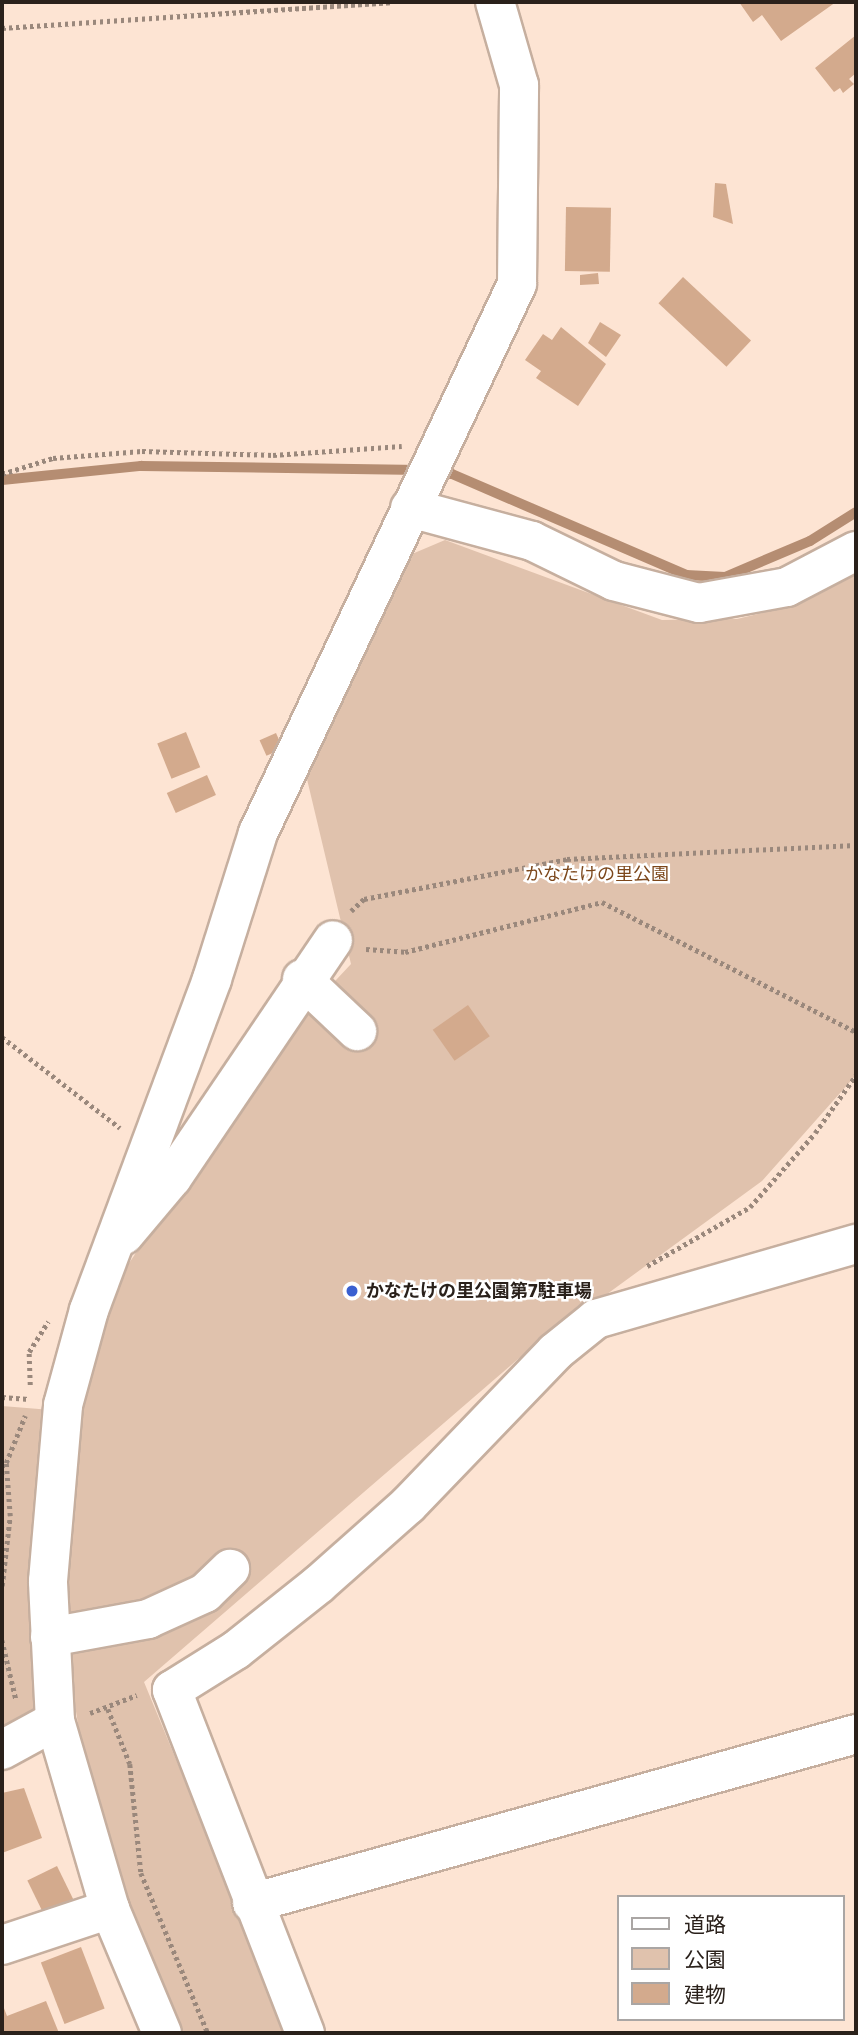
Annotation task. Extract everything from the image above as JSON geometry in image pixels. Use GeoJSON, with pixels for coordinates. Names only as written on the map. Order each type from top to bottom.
{"type":"FeatureCollection","features":[{"type":"Feature","properties":{"kind":"street"},"geometry":{"type":"LineString","coordinates":[[162,2033],[110,1909],[28,1736],[50,1637],[50,1531],[63,1405],[89,1310],[113,1248],[139,1165],[212,979],[258,833],[517,285],[519,85],[495,2]]}},
{"type":"Feature","properties":{"kind":"street"},"geometry":{"type":"LineString","coordinates":[[410,508],[532,541],[614,581],[699,603],[787,587],[856,551]]}},
{"type":"Feature","properties":{"kind":"street"},"geometry":{"type":"LineString","coordinates":[[113,1248],[172,1178],[302,979],[333,940]]}},
{"type":"Feature","properties":{"kind":"street"},"geometry":{"type":"LineString","coordinates":[[302,979],[357,1031]]}},
{"type":"Feature","properties":{"kind":"street"},"geometry":{"type":"LineString","coordinates":[[305,2033],[172,1690],[236,1650],[339,1567],[408,1505],[555,1352],[596,1319],[856,1244]]}},
{"type":"Feature","properties":{"kind":"street"},"geometry":{"type":"LineString","coordinates":[[50,1637],[148,1619],[205,1593],[230,1569]]}},
{"type":"Feature","properties":{"kind":"street"},"geometry":{"type":"LineString","coordinates":[[253,1903],[856,1734]]}},
{"type":"Feature","properties":{"kind":"street"},"geometry":{"type":"LineString","coordinates":[[2,1945],[110,1909]]}},
{"type":"Feature","properties":{"kind":"path"},"geometry":{"type":"LineString","coordinates":[[2,27],[391,2]]}},
{"type":"Feature","properties":{"kind":"path"},"geometry":{"type":"LineString","coordinates":[[2,474],[53,458],[142,451],[273,454],[345,452],[397,444],[437,456]]}},
{"type":"Feature","properties":{"kind":"path"},"geometry":{"type":"LineString","coordinates":[[856,845],[567,859],[461,876],[364,899],[344,917],[333,940],[363,949],[405,952],[602,902],[856,1032]]}},
{"type":"Feature","properties":{"kind":"path"},"geometry":{"type":"LineString","coordinates":[[2,1037],[118,1125],[139,1165]]}},
{"type":"Feature","properties":{"kind":"path"},"geometry":{"type":"LineString","coordinates":[[642,1269],[750,1207],[815,1133],[856,1075]]}},
{"type":"Feature","properties":{"kind":"path"},"geometry":{"type":"LineString","coordinates":[[2,1640],[28,1736],[108,1709],[157,1686],[172,1690]]}},
{"type":"Feature","properties":{"kind":"path"},"geometry":{"type":"LineString","coordinates":[[108,1709],[130,1764],[141,1873],[208,2033]]}},
{"type":"Feature","properties":{"kind":"green space","name":"かなたけの里公園"},"geometry":{"type":"Polygon","coordinates":[[[445,540],[662,620],[737,619],[800,604],[856,565],[856,1075],[762,1181],[518,1359],[144,1682],[289,2033],[181,2033],[116,1878],[88,1788],[75,1705],[2,1737],[2,1406],[76,1412],[113,1287],[277,1043],[351,964],[306,775],[412,554],[445,540]]]}},
{"type":"Feature","properties":{"kind":"building"},"geometry":{"type":"Polygon","coordinates":[[[739,2],[836,2],[781,41],[762,15],[753,22],[739,2]]]}},
{"type":"Feature","properties":{"kind":"building"},"geometry":{"type":"Polygon","coordinates":[[[856,35],[856,73],[849,79],[854,84],[843,93],[840,88],[834,92],[815,68],[856,35]]]}},
{"type":"Feature","properties":{"kind":"building"},"geometry":{"type":"Polygon","coordinates":[[[715,183],[726,184],[733,224],[713,217],[715,183]]]}},
{"type":"Feature","properties":{"kind":"building"},"geometry":{"type":"Polygon","coordinates":[[[566,207],[611,208],[610,272],[565,271],[566,207]]]}},
{"type":"Feature","properties":{"kind":"building"},"geometry":{"type":"Polygon","coordinates":[[[598,273],[599,284],[580,285],[580,275],[598,273]]]}},
{"type":"Feature","properties":{"kind":"building"},"geometry":{"type":"Polygon","coordinates":[[[683,277],[751,340],[726,367],[658,303],[683,277]]]}},
{"type":"Feature","properties":{"kind":"building"},"geometry":{"type":"Polygon","coordinates":[[[600,322],[621,335],[606,357],[588,343],[600,322]]]}},
{"type":"Feature","properties":{"kind":"building"},"geometry":{"type":"Polygon","coordinates":[[[561,327],[606,364],[578,406],[536,378],[541,371],[525,360],[543,334],[552,340],[561,327]]]}},
{"type":"Feature","properties":{"kind":"building"},"geometry":{"type":"Polygon","coordinates":[[[186,732],[200,767],[171,779],[157,744],[186,732]]]}},
{"type":"Feature","properties":{"kind":"building"},"geometry":{"type":"Polygon","coordinates":[[[276,733],[283,749],[266,756],[260,740],[276,733]]]}},
{"type":"Feature","properties":{"kind":"building"},"geometry":{"type":"Polygon","coordinates":[[[207,775],[216,795],[176,813],[167,793],[207,775]]]}},
{"type":"Feature","properties":{"kind":"building"},"geometry":{"type":"Polygon","coordinates":[[[468,1005],[490,1036],[455,1061],[433,1030],[468,1005]]]}},
{"type":"Feature","properties":{"kind":"building"},"geometry":{"type":"Polygon","coordinates":[[[24,1788],[42,1838],[2,1853],[2,1793],[24,1788]]]}},
{"type":"Feature","properties":{"kind":"building"},"geometry":{"type":"Polygon","coordinates":[[[57,1866],[74,1901],[44,1916],[27,1880],[57,1866]]]}},
{"type":"Feature","properties":{"kind":"building"},"geometry":{"type":"Polygon","coordinates":[[[81,1947],[105,2009],[65,2024],[41,1962],[81,1947]]]}},
{"type":"Feature","properties":{"kind":"building"},"geometry":{"type":"Polygon","coordinates":[[[46,2001],[59,2033],[2,2033],[2,2003],[7,2016],[46,2001]]]}},
{"type":"Feature","properties":{"kind":"waterway"},"geometry":{"type":"LineString","coordinates":[[2,480],[141,466],[420,470]]}},
{"type":"Feature","properties":{"kind":"waterway"},"geometry":{"type":"LineString","coordinates":[[439,472],[452,474],[686,575],[725,577],[810,541],[856,512]]}},
{"type":"Feature","properties":{"kind":"place","name":"かなたけの里公園第7駐車場"},"geometry":{"type":"Point","coordinates":[352,1291]}}]}
